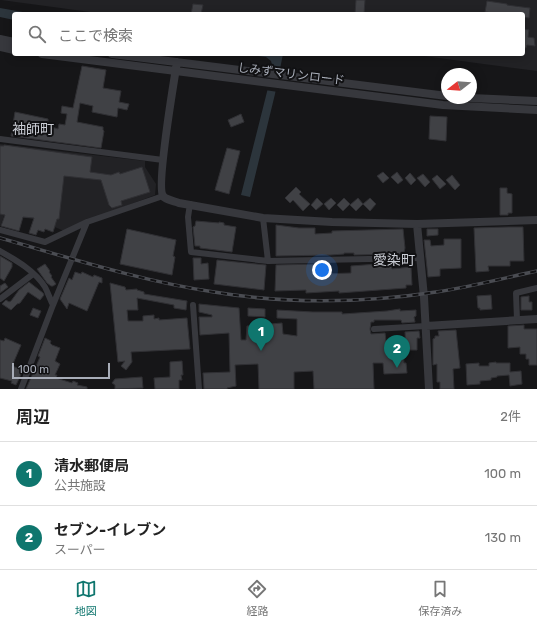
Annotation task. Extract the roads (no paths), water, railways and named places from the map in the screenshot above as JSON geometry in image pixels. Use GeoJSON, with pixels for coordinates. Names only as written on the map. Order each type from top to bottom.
{"type":"FeatureCollection","features":[{"type":"Feature","properties":{"kind":"street"},"geometry":{"type":"LineString","coordinates":[[0,39],[12,42]]}},
{"type":"Feature","properties":{"kind":"street"},"geometry":{"type":"LineString","coordinates":[[0,47],[12,50]]}},
{"type":"Feature","properties":{"kind":"street","name":"しみずマリンロード"},"geometry":{"type":"LineString","coordinates":[[57,56],[443,105],[537,110]]}},
{"type":"Feature","properties":{"kind":"street","name":"しみずマリンロード"},"geometry":{"type":"LineString","coordinates":[[128,56],[441,95]]}},
{"type":"Feature","properties":{"kind":"street"},"geometry":{"type":"LineString","coordinates":[[176,62],[163,160],[161,188],[163,196],[168,200],[264,218],[332,222],[417,224],[537,220]]}},
{"type":"Feature","properties":{"kind":"street"},"geometry":{"type":"LineString","coordinates":[[477,98],[537,101]]}},
{"type":"Feature","properties":{"kind":"street"},"geometry":{"type":"LineString","coordinates":[[0,139],[163,160]]}},
{"type":"Feature","properties":{"kind":"street"},"geometry":{"type":"LineString","coordinates":[[0,230],[45,242],[87,222],[163,196]]}},
{"type":"Feature","properties":{"kind":"street"},"geometry":{"type":"LineString","coordinates":[[190,204],[188,216],[191,252],[268,261],[420,258]]}},
{"type":"Feature","properties":{"kind":"street"},"geometry":{"type":"LineString","coordinates":[[264,218],[268,261]]}},
{"type":"Feature","properties":{"kind":"street"},"geometry":{"type":"LineString","coordinates":[[21,389],[87,222]]}},
{"type":"Feature","properties":{"kind":"street"},"geometry":{"type":"LineString","coordinates":[[417,224],[426,326],[429,389]]}},
{"type":"Feature","properties":{"kind":"street"},"geometry":{"type":"LineString","coordinates":[[0,251],[21,263],[33,274],[44,286],[53,305]]}},
{"type":"Feature","properties":{"kind":"street"},"geometry":{"type":"LineString","coordinates":[[0,299],[33,274]]}},
{"type":"Feature","properties":{"kind":"street"},"geometry":{"type":"LineString","coordinates":[[517,320],[516,293],[537,288]]}},
{"type":"Feature","properties":{"kind":"street"},"geometry":{"type":"LineString","coordinates":[[193,305],[199,389]]}},
{"type":"Feature","properties":{"kind":"street"},"geometry":{"type":"LineString","coordinates":[[374,329],[537,319]]}},
{"type":"Feature","properties":{"kind":"railway"},"geometry":{"type":"LineString","coordinates":[[0,238],[160,282],[214,292],[269,299],[325,301],[409,296],[461,288],[537,271]]}},
{"type":"Feature","properties":{"kind":"place","name":"清水郵便局"},"geometry":{"type":"Point","coordinates":[261,351]}},
{"type":"Feature","properties":{"kind":"place","name":"セブン-イレブン"},"geometry":{"type":"Point","coordinates":[397,368]}},
{"type":"Feature","properties":{"kind":"district","name":"袖師町"},"geometry":{"type":"Point","coordinates":[33,129]}},
{"type":"Feature","properties":{"kind":"district","name":"愛染町"},"geometry":{"type":"Point","coordinates":[394,260]}}]}
